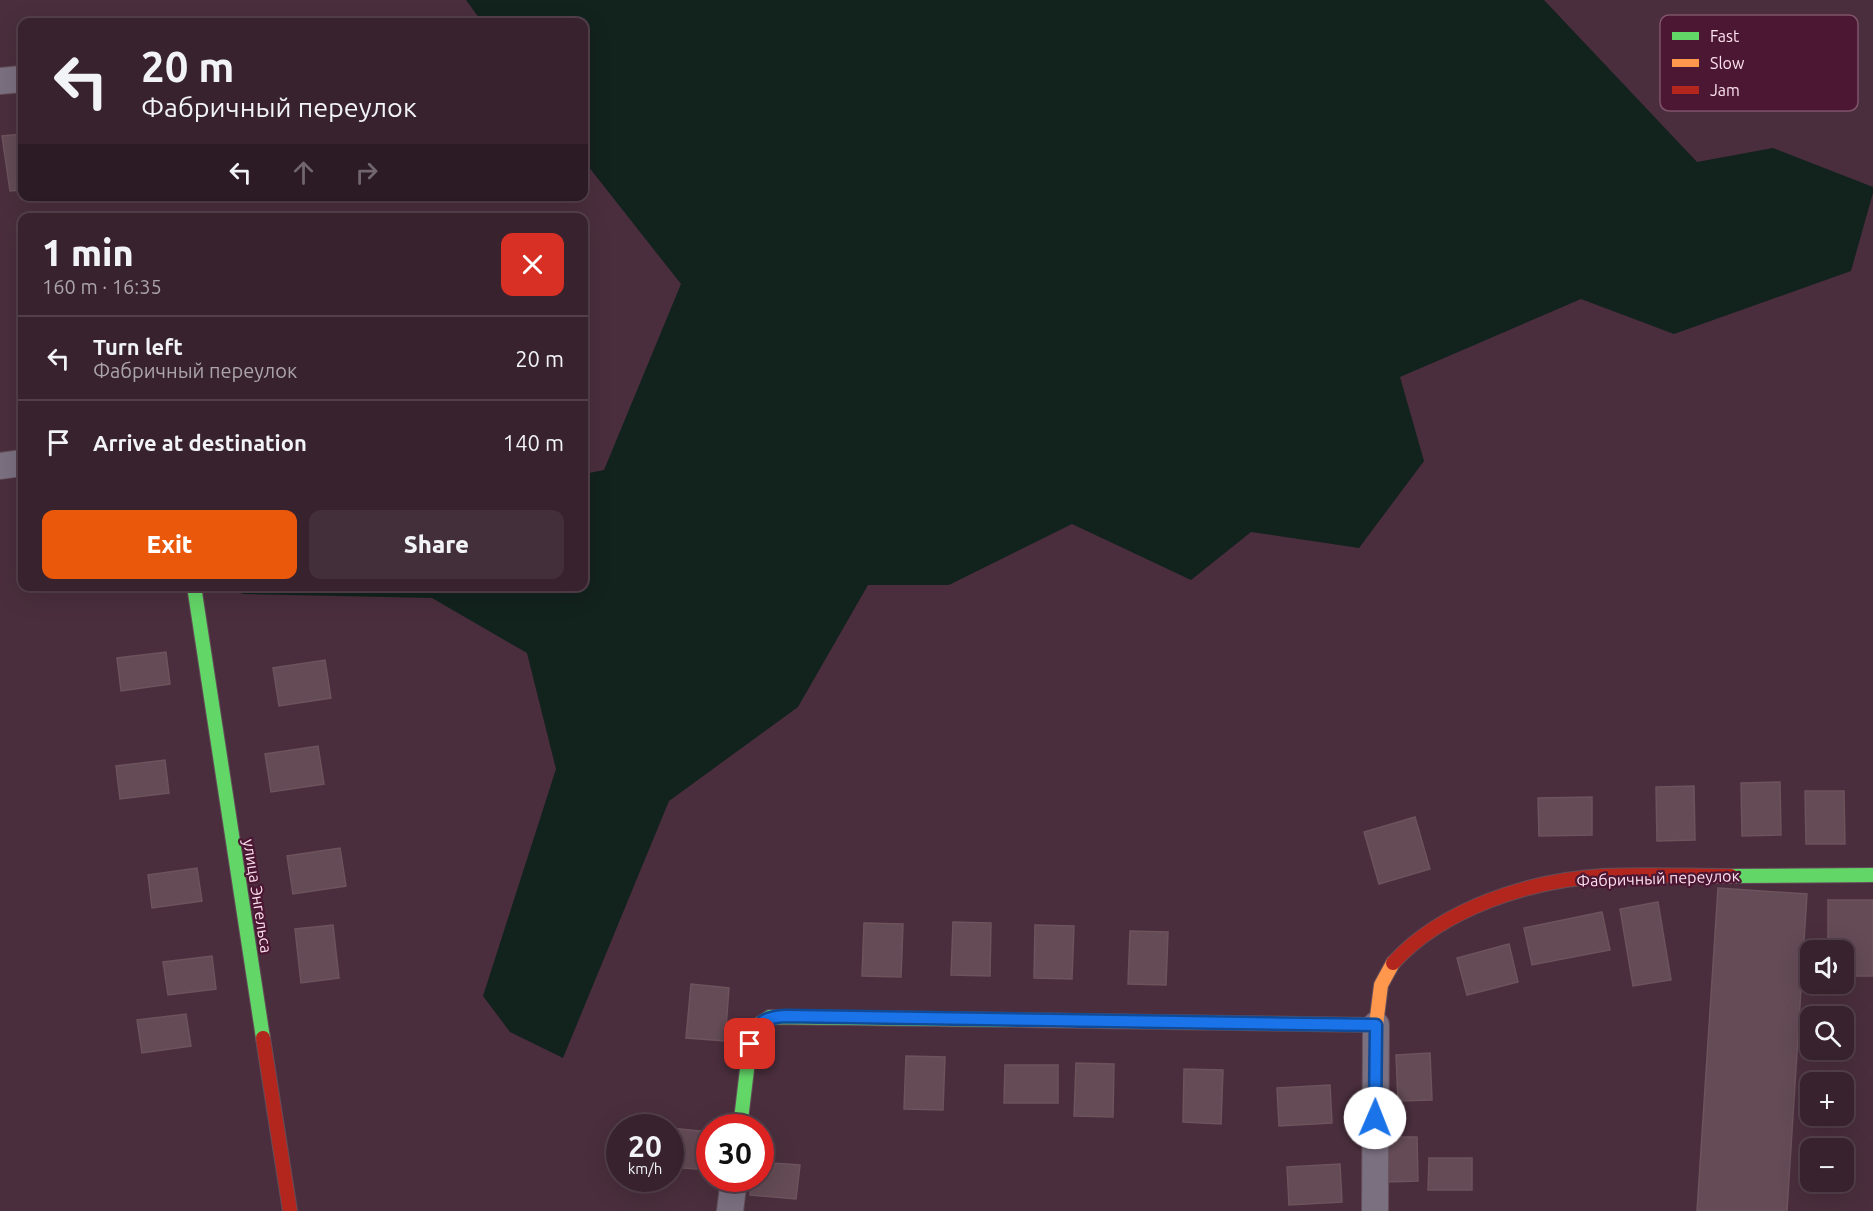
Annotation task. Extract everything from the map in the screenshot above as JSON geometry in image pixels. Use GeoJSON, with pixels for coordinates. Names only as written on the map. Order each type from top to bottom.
{"type":"FeatureCollection","features":[{"type":"Feature","properties":{"kind":"street"},"geometry":{"type":"LineString","coordinates":[[0,81],[18,79]]}},
{"type":"Feature","properties":{"kind":"street"},"geometry":{"type":"LineString","coordinates":[[0,466],[18,464]]}},
{"type":"Feature","properties":{"kind":"street","name":"улица Энгельса"},"geometry":{"type":"LineString","coordinates":[[195,591],[290,1211]]}},
{"type":"Feature","properties":{"kind":"street","name":"Фабричный переулок"},"geometry":{"type":"LineString","coordinates":[[1376,1025],[1378,991],[1391,965],[1418,936],[1452,917],[1498,900],[1574,879],[1602,876],[1873,875]]}},
{"type":"Feature","properties":{"kind":"street"},"geometry":{"type":"LineString","coordinates":[[742,1114],[750,1044],[758,1025],[770,1017],[1376,1025],[1375,1211]]}},
{"type":"Feature","properties":{"kind":"street"},"geometry":{"type":"LineString","coordinates":[[730,1211],[732,1192]]}},
{"type":"Feature","properties":{"kind":"shaded area"},"geometry":{"type":"Polygon","coordinates":[[[466,0],[1544,0],[1697,162],[1773,148],[1873,187],[1873,193],[1851,271],[1674,334],[1581,299],[1400,377],[1424,461],[1359,548],[1251,532],[1191,580],[1072,524],[949,585],[868,585],[798,707],[669,801],[563,1058],[510,1032],[483,996],[556,769],[527,653],[432,598],[242,594],[242,591],[588,591],[588,473],[604,470],[681,284],[588,166],[588,18],[479,18],[466,0]]]}},
{"type":"Feature","properties":{"kind":"building"},"geometry":{"type":"Polygon","coordinates":[[[18,134],[18,190],[10,191],[2,136],[18,134]]]}},
{"type":"Feature","properties":{"kind":"building"},"geometry":{"type":"Polygon","coordinates":[[[166,652],[170,684],[121,691],[117,658],[166,652]]]}},
{"type":"Feature","properties":{"kind":"building"},"geometry":{"type":"Polygon","coordinates":[[[325,660],[331,698],[279,706],[273,668],[325,660]]]}},
{"type":"Feature","properties":{"kind":"building"},"geometry":{"type":"Polygon","coordinates":[[[318,746],[324,784],[271,792],[265,754],[318,746]]]}},
{"type":"Feature","properties":{"kind":"building"},"geometry":{"type":"Polygon","coordinates":[[[165,760],[169,793],[120,799],[116,766],[165,760]]]}},
{"type":"Feature","properties":{"kind":"building"},"geometry":{"type":"Polygon","coordinates":[[[1780,782],[1781,835],[1742,836],[1741,783],[1780,782]]]}},
{"type":"Feature","properties":{"kind":"building"},"geometry":{"type":"Polygon","coordinates":[[[1694,786],[1695,840],[1657,841],[1656,787],[1694,786]]]}},
{"type":"Feature","properties":{"kind":"building"},"geometry":{"type":"Polygon","coordinates":[[[1805,791],[1844,791],[1845,844],[1806,844],[1805,791]]]}},
{"type":"Feature","properties":{"kind":"building"},"geometry":{"type":"Polygon","coordinates":[[[1592,797],[1592,835],[1539,836],[1538,798],[1592,797]]]}},
{"type":"Feature","properties":{"kind":"building"},"geometry":{"type":"Polygon","coordinates":[[[1415,817],[1430,869],[1379,884],[1364,832],[1415,817]]]}},
{"type":"Feature","properties":{"kind":"building"},"geometry":{"type":"Polygon","coordinates":[[[340,848],[346,886],[293,894],[287,856],[340,848]]]}},
{"type":"Feature","properties":{"kind":"building"},"geometry":{"type":"Polygon","coordinates":[[[197,868],[202,901],[152,908],[148,875],[197,868]]]}},
{"type":"Feature","properties":{"kind":"building"},"geometry":{"type":"Polygon","coordinates":[[[1718,888],[1807,894],[1804,940],[1800,940],[1801,994],[1787,1211],[1697,1211],[1718,888]]]}},
{"type":"Feature","properties":{"kind":"building"},"geometry":{"type":"Polygon","coordinates":[[[1828,900],[1873,900],[1873,976],[1854,976],[1854,940],[1828,940],[1828,900]]]}},
{"type":"Feature","properties":{"kind":"building"},"geometry":{"type":"Polygon","coordinates":[[[1658,902],[1671,980],[1633,986],[1620,909],[1658,902]]]}},
{"type":"Feature","properties":{"kind":"building"},"geometry":{"type":"Polygon","coordinates":[[[1602,912],[1610,950],[1532,965],[1524,928],[1602,912]]]}},
{"type":"Feature","properties":{"kind":"building"},"geometry":{"type":"Polygon","coordinates":[[[953,922],[991,923],[990,976],[951,975],[953,922]]]}},
{"type":"Feature","properties":{"kind":"building"},"geometry":{"type":"Polygon","coordinates":[[[864,923],[903,924],[901,977],[862,976],[864,923]]]}},
{"type":"Feature","properties":{"kind":"building"},"geometry":{"type":"Polygon","coordinates":[[[333,925],[339,978],[301,983],[295,929],[333,925]]]}},
{"type":"Feature","properties":{"kind":"building"},"geometry":{"type":"Polygon","coordinates":[[[1035,925],[1074,926],[1072,979],[1034,978],[1035,925]]]}},
{"type":"Feature","properties":{"kind":"building"},"geometry":{"type":"Polygon","coordinates":[[[1130,931],[1168,932],[1166,985],[1128,984],[1130,931]]]}},
{"type":"Feature","properties":{"kind":"building"},"geometry":{"type":"Polygon","coordinates":[[[1509,944],[1518,982],[1467,995],[1457,958],[1509,944]]]}},
{"type":"Feature","properties":{"kind":"building"},"geometry":{"type":"Polygon","coordinates":[[[212,956],[216,989],[168,995],[163,962],[212,956]]]}},
{"type":"Feature","properties":{"kind":"building"},"geometry":{"type":"Polygon","coordinates":[[[691,984],[729,988],[725,1041],[686,1038],[691,984]]]}},
{"type":"Feature","properties":{"kind":"building"},"geometry":{"type":"Polygon","coordinates":[[[186,1014],[191,1046],[142,1053],[137,1020],[186,1014]]]}},
{"type":"Feature","properties":{"kind":"building"},"geometry":{"type":"Polygon","coordinates":[[[1430,1053],[1432,1100],[1398,1101],[1396,1055],[1430,1053]]]}},
{"type":"Feature","properties":{"kind":"building"},"geometry":{"type":"Polygon","coordinates":[[[906,1056],[945,1057],[943,1110],[904,1109],[906,1056]]]}},
{"type":"Feature","properties":{"kind":"building"},"geometry":{"type":"Polygon","coordinates":[[[1076,1063],[1114,1064],[1113,1117],[1074,1116],[1076,1063]]]}},
{"type":"Feature","properties":{"kind":"building"},"geometry":{"type":"Polygon","coordinates":[[[1005,1065],[1058,1065],[1058,1103],[1004,1103],[1005,1065]]]}},
{"type":"Feature","properties":{"kind":"building"},"geometry":{"type":"Polygon","coordinates":[[[1184,1069],[1223,1070],[1221,1124],[1183,1122],[1184,1069]]]}},
{"type":"Feature","properties":{"kind":"building"},"geometry":{"type":"Polygon","coordinates":[[[1330,1085],[1332,1123],[1279,1126],[1277,1088],[1330,1085]]]}},
{"type":"Feature","properties":{"kind":"building"},"geometry":{"type":"Polygon","coordinates":[[[684,1129],[696,1131],[696,1169],[684,1168],[684,1129]]]}},
{"type":"Feature","properties":{"kind":"building"},"geometry":{"type":"Polygon","coordinates":[[[1385,1137],[1417,1137],[1418,1181],[1386,1182],[1385,1137]]]}},
{"type":"Feature","properties":{"kind":"building"},"geometry":{"type":"Polygon","coordinates":[[[1429,1158],[1472,1158],[1472,1190],[1428,1190],[1429,1158]]]}},
{"type":"Feature","properties":{"kind":"building"},"geometry":{"type":"Polygon","coordinates":[[[774,1163],[800,1165],[796,1199],[750,1195],[750,1192],[774,1192],[774,1163]]]}},
{"type":"Feature","properties":{"kind":"building"},"geometry":{"type":"Polygon","coordinates":[[[1340,1164],[1342,1202],[1289,1205],[1287,1167],[1340,1164]]]}},
{"type":"Feature","properties":{"kind":"traffic: fast"},"geometry":{"type":"LineString","coordinates":[[195,591],[263,1038]]}},
{"type":"Feature","properties":{"kind":"traffic: fast"},"geometry":{"type":"LineString","coordinates":[[1731,876],[1873,875]]}},
{"type":"Feature","properties":{"kind":"traffic: fast"},"geometry":{"type":"LineString","coordinates":[[742,1114],[750,1044],[758,1025],[770,1017],[1018,1020]]}},
{"type":"Feature","properties":{"kind":"traffic: slow"},"geometry":{"type":"LineString","coordinates":[[1018,1020],[1376,1025],[1381,985],[1393,963]]}},
{"type":"Feature","properties":{"kind":"traffic: jam"},"geometry":{"type":"LineString","coordinates":[[1393,963],[1413,944],[1462,912],[1518,891],[1575,879],[1603,876],[1731,876]]}},
{"type":"Feature","properties":{"kind":"traffic: jam"},"geometry":{"type":"LineString","coordinates":[[263,1038],[290,1211]]}},
{"type":"Feature","properties":{"kind":"route"},"geometry":{"type":"LineString","coordinates":[[750,1044],[758,1025],[770,1017],[786,1016],[1376,1025],[1375,1118]]}}]}
